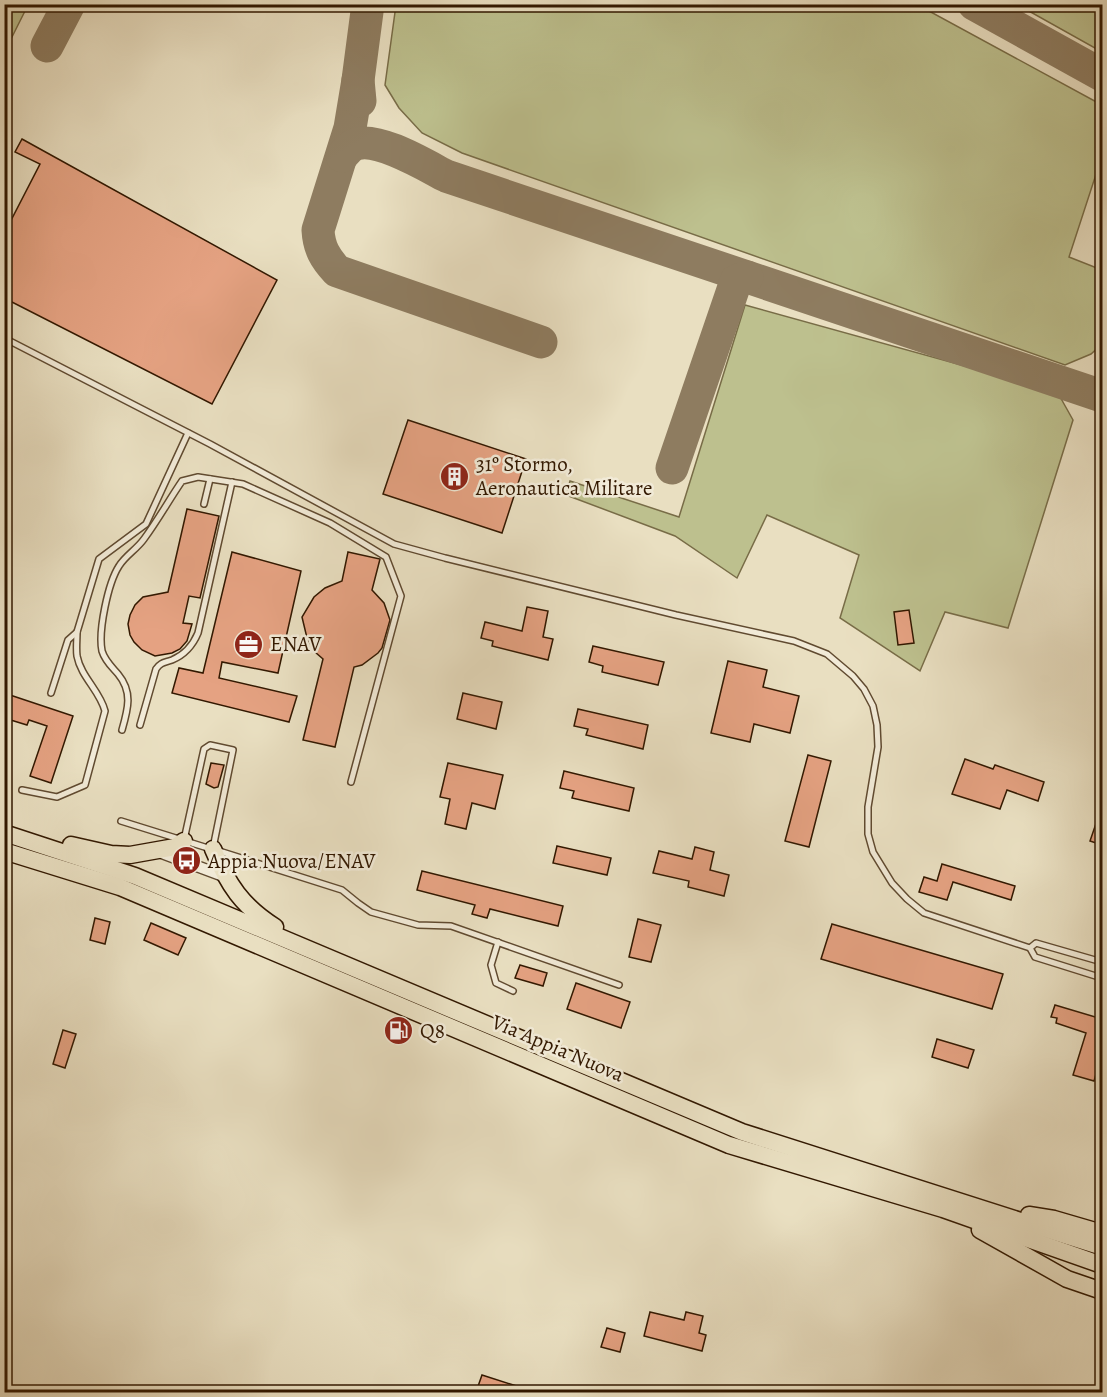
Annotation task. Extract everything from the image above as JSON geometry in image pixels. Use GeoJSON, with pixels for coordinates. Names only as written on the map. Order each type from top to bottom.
{"type":"FeatureCollection","features":[{"type":"Feature","properties":{"kind":"main road"},"geometry":{"type":"LineString","coordinates":[[4,833],[122,855],[175,847],[184,841]]}},
{"type":"Feature","properties":{"kind":"main road","name":"Via Appia Nuova"},"geometry":{"type":"LineString","coordinates":[[4,833],[135,876],[742,1132],[1102,1247]]}},
{"type":"Feature","properties":{"kind":"main road"},"geometry":{"type":"LineString","coordinates":[[213,849],[240,900],[257,915],[319,954]]}},
{"type":"Feature","properties":{"kind":"main road","name":"Via Appia Nuova"},"geometry":{"type":"LineString","coordinates":[[4,851],[120,887],[729,1145],[943,1209],[1102,1265]]}},
{"type":"Feature","properties":{"kind":"main road"},"geometry":{"type":"LineString","coordinates":[[960,1202],[1054,1219],[1102,1233]]}},
{"type":"Feature","properties":{"kind":"main road"},"geometry":{"type":"LineString","coordinates":[[943,1209],[1067,1279],[1102,1291]]}},
{"type":"Feature","properties":{"kind":"street"},"geometry":{"type":"LineString","coordinates":[[155,850],[226,877]]}},
{"type":"Feature","properties":{"kind":"lane"},"geometry":{"type":"LineString","coordinates":[[4,338],[188,433],[394,544],[641,607],[794,641],[827,654],[853,676],[864,689],[873,706],[878,725],[878,747],[868,807],[868,834],[873,852],[887,876],[907,899],[924,913],[1030,948],[1035,957],[1102,978]]}},
{"type":"Feature","properties":{"kind":"lane"},"geometry":{"type":"LineString","coordinates":[[22,790],[57,797],[85,785],[105,711],[87,680],[77,656],[77,632],[99,559],[146,524],[188,433]]}},
{"type":"Feature","properties":{"kind":"lane"},"geometry":{"type":"LineString","coordinates":[[122,730],[128,711],[129,694],[103,653],[101,638],[115,573],[120,563],[143,541],[182,481],[198,477],[243,484],[330,523],[386,557],[401,596],[351,782]]}},
{"type":"Feature","properties":{"kind":"lane"},"geometry":{"type":"LineString","coordinates":[[204,504],[210,479]]}},
{"type":"Feature","properties":{"kind":"lane"},"geometry":{"type":"LineString","coordinates":[[140,725],[156,669],[161,663],[173,660],[193,645],[198,633],[232,482]]}},
{"type":"Feature","properties":{"kind":"lane"},"geometry":{"type":"LineString","coordinates":[[51,693],[68,640],[77,632]]}},
{"type":"Feature","properties":{"kind":"lane"},"geometry":{"type":"LineString","coordinates":[[184,841],[204,750],[210,745],[233,750],[213,849]]}},
{"type":"Feature","properties":{"kind":"lane"},"geometry":{"type":"LineString","coordinates":[[121,821],[342,890],[371,912],[417,925],[451,926],[619,985]]}},
{"type":"Feature","properties":{"kind":"lane"},"geometry":{"type":"LineString","coordinates":[[498,942],[491,965],[496,983],[513,991]]}},
{"type":"Feature","properties":{"kind":"lane"},"geometry":{"type":"LineString","coordinates":[[1030,948],[1036,943],[1102,962]]}},
{"type":"Feature","properties":{"kind":"green space"},"geometry":{"type":"Polygon","coordinates":[[[4,5],[28,5],[5,51],[4,5]]]}},
{"type":"Feature","properties":{"kind":"green space"},"geometry":{"type":"Polygon","coordinates":[[[396,5],[918,5],[1102,105],[1102,156],[1069,257],[1102,270],[1102,344],[1091,354],[1065,365],[462,153],[422,133],[399,108],[385,85],[396,5]]]}},
{"type":"Feature","properties":{"kind":"green space"},"geometry":{"type":"Polygon","coordinates":[[[1018,5],[1102,5],[1102,52],[1018,5]]]}},
{"type":"Feature","properties":{"kind":"green space"},"geometry":{"type":"Polygon","coordinates":[[[745,305],[1030,384],[1059,395],[1073,420],[1008,628],[945,612],[920,671],[840,618],[859,555],[767,515],[737,578],[675,536],[566,495],[570,481],[679,517],[745,305]]]}},
{"type":"Feature","properties":{"kind":"building"},"geometry":{"type":"Polygon","coordinates":[[[22,139],[277,280],[212,404],[4,298],[4,234],[40,164],[15,152],[22,139]]]}},
{"type":"Feature","properties":{"kind":"building","name":"31º Stormo, Aeronautica Militare"},"geometry":{"type":"Polygon","coordinates":[[[408,420],[526,459],[502,533],[383,494],[408,420]]]}},
{"type":"Feature","properties":{"kind":"building"},"geometry":{"type":"Polygon","coordinates":[[[187,509],[219,516],[200,598],[189,596],[183,623],[192,624],[187,641],[180,649],[172,653],[155,656],[142,650],[134,642],[128,624],[135,605],[143,597],[168,592],[187,509]]]}},
{"type":"Feature","properties":{"kind":"building"},"geometry":{"type":"Polygon","coordinates":[[[232,552],[301,571],[278,673],[222,662],[219,678],[297,696],[289,722],[172,693],[179,668],[203,673],[232,552]]]}},
{"type":"Feature","properties":{"kind":"building"},"geometry":{"type":"Polygon","coordinates":[[[348,552],[380,559],[372,590],[384,603],[390,620],[382,648],[362,665],[354,667],[335,747],[303,740],[323,659],[315,652],[307,638],[302,617],[314,597],[325,588],[342,581],[348,552]]]}},
{"type":"Feature","properties":{"kind":"building"},"geometry":{"type":"Polygon","coordinates":[[[527,607],[548,611],[543,637],[553,639],[548,660],[492,646],[493,641],[481,638],[485,622],[522,631],[527,607]]]}},
{"type":"Feature","properties":{"kind":"building"},"geometry":{"type":"Polygon","coordinates":[[[909,610],[914,643],[898,645],[894,612],[909,610]]]}},
{"type":"Feature","properties":{"kind":"building"},"geometry":{"type":"Polygon","coordinates":[[[593,646],[664,662],[658,685],[602,672],[603,666],[589,662],[593,646]]]}},
{"type":"Feature","properties":{"kind":"building"},"geometry":{"type":"Polygon","coordinates":[[[728,661],[767,670],[763,687],[799,696],[790,733],[754,724],[750,742],[711,733],[728,661]]]}},
{"type":"Feature","properties":{"kind":"building"},"geometry":{"type":"Polygon","coordinates":[[[4,693],[73,716],[51,783],[30,776],[47,726],[29,720],[27,725],[4,718],[4,693]]]}},
{"type":"Feature","properties":{"kind":"building"},"geometry":{"type":"Polygon","coordinates":[[[463,693],[502,702],[496,729],[457,719],[463,693]]]}},
{"type":"Feature","properties":{"kind":"building"},"geometry":{"type":"Polygon","coordinates":[[[578,709],[648,725],[643,749],[586,735],[588,729],[574,726],[578,709]]]}},
{"type":"Feature","properties":{"kind":"building"},"geometry":{"type":"Polygon","coordinates":[[[808,755],[831,761],[809,847],[785,841],[808,755]]]}},
{"type":"Feature","properties":{"kind":"building"},"geometry":{"type":"Polygon","coordinates":[[[965,759],[993,769],[995,765],[1044,782],[1038,801],[1007,790],[1000,809],[952,794],[965,759]]]}},
{"type":"Feature","properties":{"kind":"building"},"geometry":{"type":"Polygon","coordinates":[[[211,763],[224,765],[218,787],[214,788],[206,784],[211,763]]]}},
{"type":"Feature","properties":{"kind":"building"},"geometry":{"type":"Polygon","coordinates":[[[448,763],[503,775],[495,809],[472,803],[466,829],[445,824],[450,799],[440,797],[448,763]]]}},
{"type":"Feature","properties":{"kind":"building"},"geometry":{"type":"Polygon","coordinates":[[[564,771],[634,788],[629,811],[572,798],[574,791],[560,788],[564,771]]]}},
{"type":"Feature","properties":{"kind":"building"},"geometry":{"type":"Polygon","coordinates":[[[1102,810],[1102,845],[1090,841],[1102,810]]]}},
{"type":"Feature","properties":{"kind":"building"},"geometry":{"type":"Polygon","coordinates":[[[557,846],[611,858],[607,875],[553,863],[557,846]]]}},
{"type":"Feature","properties":{"kind":"building"},"geometry":{"type":"Polygon","coordinates":[[[695,847],[714,852],[710,870],[729,875],[724,896],[688,887],[689,881],[653,873],[659,851],[692,859],[695,847]]]}},
{"type":"Feature","properties":{"kind":"building"},"geometry":{"type":"Polygon","coordinates":[[[942,864],[1015,886],[1011,900],[953,882],[947,900],[919,892],[924,877],[937,881],[942,864]]]}},
{"type":"Feature","properties":{"kind":"building"},"geometry":{"type":"Polygon","coordinates":[[[422,871],[563,906],[558,926],[490,909],[487,918],[472,914],[475,905],[417,890],[422,871]]]}},
{"type":"Feature","properties":{"kind":"building"},"geometry":{"type":"Polygon","coordinates":[[[95,918],[110,922],[105,944],[90,940],[95,918]]]}},
{"type":"Feature","properties":{"kind":"building"},"geometry":{"type":"Polygon","coordinates":[[[638,919],[661,925],[651,962],[629,957],[638,919]]]}},
{"type":"Feature","properties":{"kind":"building"},"geometry":{"type":"Polygon","coordinates":[[[151,923],[186,938],[178,955],[144,940],[151,923]]]}},
{"type":"Feature","properties":{"kind":"building"},"geometry":{"type":"Polygon","coordinates":[[[832,924],[1003,974],[992,1009],[821,959],[832,924]]]}},
{"type":"Feature","properties":{"kind":"building"},"geometry":{"type":"Polygon","coordinates":[[[520,965],[547,973],[543,986],[515,978],[520,965]]]}},
{"type":"Feature","properties":{"kind":"building"},"geometry":{"type":"Polygon","coordinates":[[[576,983],[630,1002],[621,1028],[567,1009],[576,983]]]}},
{"type":"Feature","properties":{"kind":"building"},"geometry":{"type":"Polygon","coordinates":[[[1055,1005],[1102,1019],[1102,1053],[1094,1081],[1073,1075],[1086,1033],[1056,1023],[1057,1018],[1051,1017],[1055,1005]]]}},
{"type":"Feature","properties":{"kind":"building"},"geometry":{"type":"Polygon","coordinates":[[[63,1030],[76,1034],[65,1068],[53,1064],[63,1030]]]}},
{"type":"Feature","properties":{"kind":"building"},"geometry":{"type":"Polygon","coordinates":[[[937,1039],[974,1050],[968,1068],[932,1057],[937,1039]]]}},
{"type":"Feature","properties":{"kind":"building"},"geometry":{"type":"Polygon","coordinates":[[[650,1312],[684,1320],[686,1312],[703,1316],[699,1333],[706,1335],[702,1351],[644,1336],[650,1312]]]}},
{"type":"Feature","properties":{"kind":"building"},"geometry":{"type":"Polygon","coordinates":[[[607,1328],[625,1333],[620,1352],[601,1347],[607,1328]]]}},
{"type":"Feature","properties":{"kind":"building"},"geometry":{"type":"Polygon","coordinates":[[[482,1375],[529,1390],[528,1392],[476,1392],[482,1375]]]}},
{"type":"Feature","properties":{"kind":"taxiway"},"geometry":{"type":"LineString","coordinates":[[47,46],[69,4]]}},
{"type":"Feature","properties":{"kind":"taxiway"},"geometry":{"type":"LineString","coordinates":[[360,101],[358,80],[368,4]]}},
{"type":"Feature","properties":{"kind":"taxiway"},"geometry":{"type":"LineString","coordinates":[[974,4],[1102,75]]}},
{"type":"Feature","properties":{"kind":"taxiway"},"geometry":{"type":"LineString","coordinates":[[358,80],[350,128],[318,230],[321,247],[329,262],[337,271],[541,342]]}},
{"type":"Feature","properties":{"kind":"taxiway"},"geometry":{"type":"LineString","coordinates":[[342,156],[356,144],[377,144],[414,159],[446,176],[1102,396]]}},
{"type":"Feature","properties":{"kind":"taxiway"},"geometry":{"type":"LineString","coordinates":[[672,468],[736,281],[747,277]]}},
{"type":"Feature","properties":{"kind":"place","name":"31º Stormo, Aeronautica Militare"},"geometry":{"type":"Point","coordinates":[455,476]}},
{"type":"Feature","properties":{"kind":"place","name":"ENAV"},"geometry":{"type":"Point","coordinates":[249,644]}},
{"type":"Feature","properties":{"kind":"place","name":"Appia Nuova/ENAV"},"geometry":{"type":"Point","coordinates":[187,861]}},
{"type":"Feature","properties":{"kind":"place","name":"Q8"},"geometry":{"type":"Point","coordinates":[399,1031]}}]}
